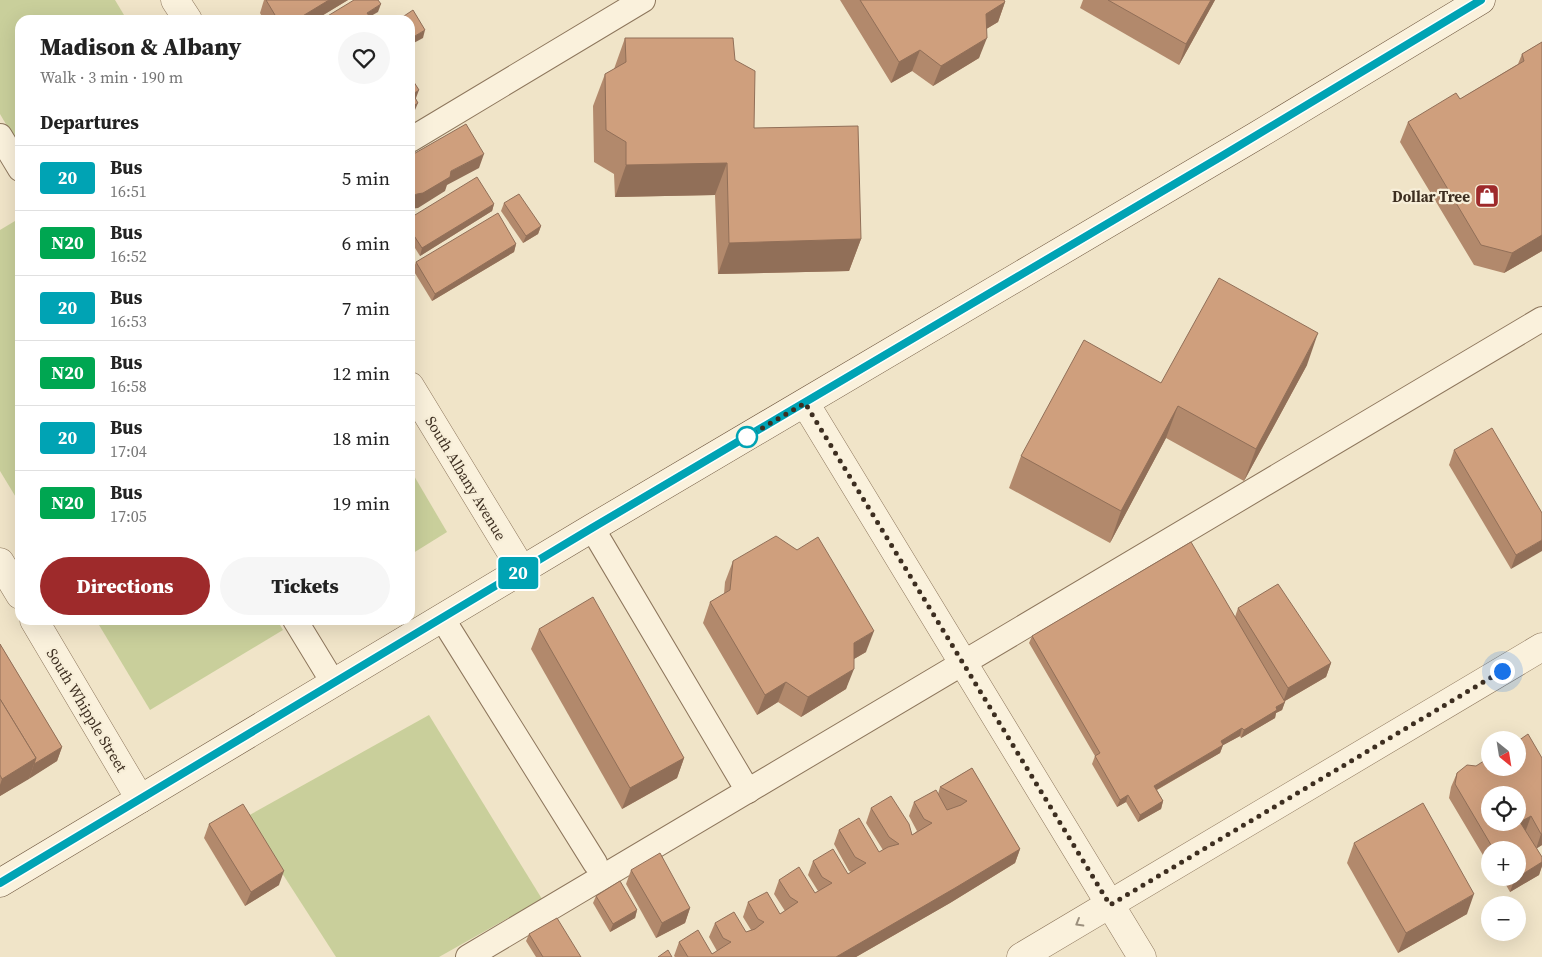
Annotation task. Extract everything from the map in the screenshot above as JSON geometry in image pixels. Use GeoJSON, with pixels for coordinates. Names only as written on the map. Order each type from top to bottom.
{"type":"FeatureCollection","features":[{"type":"Feature","properties":{"kind":"main road"},"geometry":{"type":"LineString","coordinates":[[175,0],[185,15]]}},
{"type":"Feature","properties":{"kind":"main road"},"geometry":{"type":"LineString","coordinates":[[0,883],[592,528],[1247,141],[1481,0]]}},
{"type":"Feature","properties":{"kind":"main road","name":"South Albany Avenue"},"geometry":{"type":"LineString","coordinates":[[415,394],[522,570]]}},
{"type":"Feature","properties":{"kind":"main road"},"geometry":{"type":"LineString","coordinates":[[805,403],[1142,957]]}},
{"type":"Feature","properties":{"kind":"main road","name":"South Whipple Street"},"geometry":{"type":"LineString","coordinates":[[37,625],[140,799]]}},
{"type":"Feature","properties":{"kind":"main road"},"geometry":{"type":"LineString","coordinates":[[1021,957],[1542,647]]}},
{"type":"Feature","properties":{"kind":"lane"},"geometry":{"type":"LineString","coordinates":[[415,137],[643,0]]}},
{"type":"Feature","properties":{"kind":"lane"},"geometry":{"type":"LineString","coordinates":[[0,136],[15,161]]}},
{"type":"Feature","properties":{"kind":"lane"},"geometry":{"type":"LineString","coordinates":[[468,957],[1542,319]]}},
{"type":"Feature","properties":{"kind":"lane"},"geometry":{"type":"LineString","coordinates":[[592,528],[748,791]]}},
{"type":"Feature","properties":{"kind":"lane"},"geometry":{"type":"LineString","coordinates":[[442,618],[595,863]]}},
{"type":"Feature","properties":{"kind":"lane"},"geometry":{"type":"LineString","coordinates":[[298,625],[334,684]]}},
{"type":"Feature","properties":{"kind":"green space"},"geometry":{"type":"Polygon","coordinates":[[[0,0],[115,0],[124,15],[15,15],[15,140],[0,114],[0,0]]]}},
{"type":"Feature","properties":{"kind":"green space"},"geometry":{"type":"Polygon","coordinates":[[[15,221],[15,496],[0,471],[0,230],[15,221]]]}},
{"type":"Feature","properties":{"kind":"green space"},"geometry":{"type":"Polygon","coordinates":[[[415,478],[447,532],[415,552],[415,478]]]}},
{"type":"Feature","properties":{"kind":"green space"},"geometry":{"type":"Polygon","coordinates":[[[99,625],[280,625],[283,630],[150,710],[99,625]]]}},
{"type":"Feature","properties":{"kind":"green space"},"geometry":{"type":"Polygon","coordinates":[[[429,715],[542,899],[439,957],[336,957],[246,817],[429,715]]]}},
{"type":"Feature","properties":{"kind":"building"},"geometry":{"type":"Polygon","coordinates":[[[266,0],[329,0],[304,15],[275,15],[266,0]]]}},
{"type":"Feature","properties":{"kind":"building"},"geometry":{"type":"Polygon","coordinates":[[[354,0],[378,0],[381,4],[367,13],[368,15],[329,15],[354,0]]]}},
{"type":"Feature","properties":{"kind":"building"},"geometry":{"type":"Polygon","coordinates":[[[860,0],[1004,0],[1005,2],[986,14],[987,38],[941,66],[920,50],[899,62],[860,0]]]}},
{"type":"Feature","properties":{"kind":"building"},"geometry":{"type":"Polygon","coordinates":[[[1108,0],[1211,0],[1186,44],[1108,0]]]}},
{"type":"Feature","properties":{"kind":"building"},"geometry":{"type":"Polygon","coordinates":[[[413,10],[425,30],[415,36],[415,15],[406,15],[413,10]]]}},
{"type":"Feature","properties":{"kind":"building"},"geometry":{"type":"Polygon","coordinates":[[[625,38],[733,38],[735,60],[755,71],[754,128],[858,126],[861,239],[729,243],[727,163],[626,165],[626,142],[606,130],[605,74],[626,62],[625,38]]]}},
{"type":"Feature","properties":{"kind":"building","name":"Dollar Tree"},"geometry":{"type":"Polygon","coordinates":[[[1542,42],[1542,235],[1512,253],[1481,245],[1408,122],[1456,93],[1460,99],[1524,61],[1522,54],[1542,42]]]}},
{"type":"Feature","properties":{"kind":"building"},"geometry":{"type":"Polygon","coordinates":[[[415,84],[419,90],[415,93],[415,84]]]}},
{"type":"Feature","properties":{"kind":"building"},"geometry":{"type":"Polygon","coordinates":[[[466,124],[484,154],[451,171],[450,177],[423,193],[415,195],[415,153],[466,124]]]}},
{"type":"Feature","properties":{"kind":"building"},"geometry":{"type":"Polygon","coordinates":[[[477,177],[494,204],[422,248],[415,237],[415,215],[477,177]]]}},
{"type":"Feature","properties":{"kind":"building"},"geometry":{"type":"Polygon","coordinates":[[[519,194],[541,226],[526,236],[504,203],[519,194]]]}},
{"type":"Feature","properties":{"kind":"building"},"geometry":{"type":"Polygon","coordinates":[[[498,213],[516,244],[435,294],[416,262],[498,213]]]}},
{"type":"Feature","properties":{"kind":"building"},"geometry":{"type":"Polygon","coordinates":[[[1219,278],[1318,333],[1256,449],[1178,406],[1121,511],[1021,456],[1084,340],[1161,383],[1219,278]]]}},
{"type":"Feature","properties":{"kind":"building"},"geometry":{"type":"Polygon","coordinates":[[[1492,428],[1542,513],[1542,540],[1516,555],[1454,450],[1492,428]]]}},
{"type":"Feature","properties":{"kind":"building"},"geometry":{"type":"Polygon","coordinates":[[[776,536],[797,550],[818,537],[874,631],[854,643],[854,669],[808,697],[786,682],[765,695],[710,602],[730,590],[733,561],[776,536]]]}},
{"type":"Feature","properties":{"kind":"building"},"geometry":{"type":"Polygon","coordinates":[[[1191,542],[1285,702],[1276,707],[1277,710],[1244,730],[1242,728],[1221,741],[1223,745],[1154,786],[1163,801],[1140,815],[1128,795],[1120,800],[1095,756],[1100,753],[1032,636],[1191,542]]]}},
{"type":"Feature","properties":{"kind":"building"},"geometry":{"type":"Polygon","coordinates":[[[1278,584],[1331,663],[1288,688],[1238,608],[1278,584]]]}},
{"type":"Feature","properties":{"kind":"building"},"geometry":{"type":"Polygon","coordinates":[[[593,597],[684,758],[630,788],[539,629],[593,597]]]}},
{"type":"Feature","properties":{"kind":"building"},"geometry":{"type":"Polygon","coordinates":[[[0,644],[62,747],[34,764],[36,758],[0,699],[0,644]]]}},
{"type":"Feature","properties":{"kind":"building"},"geometry":{"type":"Polygon","coordinates":[[[0,699],[36,758],[2,779],[0,775],[0,699]]]}},
{"type":"Feature","properties":{"kind":"building"},"geometry":{"type":"Polygon","coordinates":[[[1528,734],[1542,758],[1542,834],[1531,816],[1526,819],[1526,786],[1481,786],[1481,828],[1455,784],[1457,773],[1467,765],[1476,766],[1481,763],[1481,776],[1526,776],[1526,735],[1528,734]]]}},
{"type":"Feature","properties":{"kind":"building"},"geometry":{"type":"Polygon","coordinates":[[[972,768],[1020,849],[836,957],[688,957],[679,942],[698,930],[712,954],[731,942],[723,938],[715,923],[734,912],[746,932],[755,929],[764,922],[758,919],[748,902],[767,892],[780,914],[798,902],[790,897],[779,880],[799,867],[815,893],[832,883],[822,877],[813,861],[833,849],[848,874],[866,863],[855,857],[839,830],[859,818],[879,852],[899,844],[889,837],[871,808],[891,796],[909,824],[912,835],[932,823],[924,819],[914,802],[936,790],[947,810],[961,805],[967,801],[940,787],[972,768]]]}},
{"type":"Feature","properties":{"kind":"building"},"geometry":{"type":"Polygon","coordinates":[[[1423,803],[1474,894],[1406,933],[1354,843],[1423,803]]]}},
{"type":"Feature","properties":{"kind":"building"},"geometry":{"type":"Polygon","coordinates":[[[243,804],[284,871],[251,892],[209,824],[243,804]]]}},
{"type":"Feature","properties":{"kind":"building"},"geometry":{"type":"Polygon","coordinates":[[[1483,831],[1526,831],[1542,857],[1542,862],[1526,872],[1526,841],[1489,841],[1483,831]]]}},
{"type":"Feature","properties":{"kind":"building"},"geometry":{"type":"Polygon","coordinates":[[[660,853],[690,908],[662,923],[631,870],[660,853]]]}},
{"type":"Feature","properties":{"kind":"building"},"geometry":{"type":"Polygon","coordinates":[[[620,881],[637,910],[613,924],[596,896],[620,881]]]}},
{"type":"Feature","properties":{"kind":"building"},"geometry":{"type":"Polygon","coordinates":[[[557,918],[581,957],[543,957],[529,934],[557,918]]]}},
{"type":"Feature","properties":{"kind":"building"},"geometry":{"type":"Polygon","coordinates":[[[668,950],[672,957],[658,957],[668,950]]]}},
{"type":"Feature","properties":{"kind":"bus line","name":"20"},"geometry":{"type":"LineString","coordinates":[[0,883],[592,528],[1222,156],[1481,0]]}},
{"type":"Feature","properties":{"kind":"place","name":"Dollar Tree"},"geometry":{"type":"Point","coordinates":[1487,196]}},
{"type":"Feature","properties":{"kind":"route"},"geometry":{"type":"LineString","coordinates":[[747,437],[805,403],[1110,905],[1502,671]]}}]}
